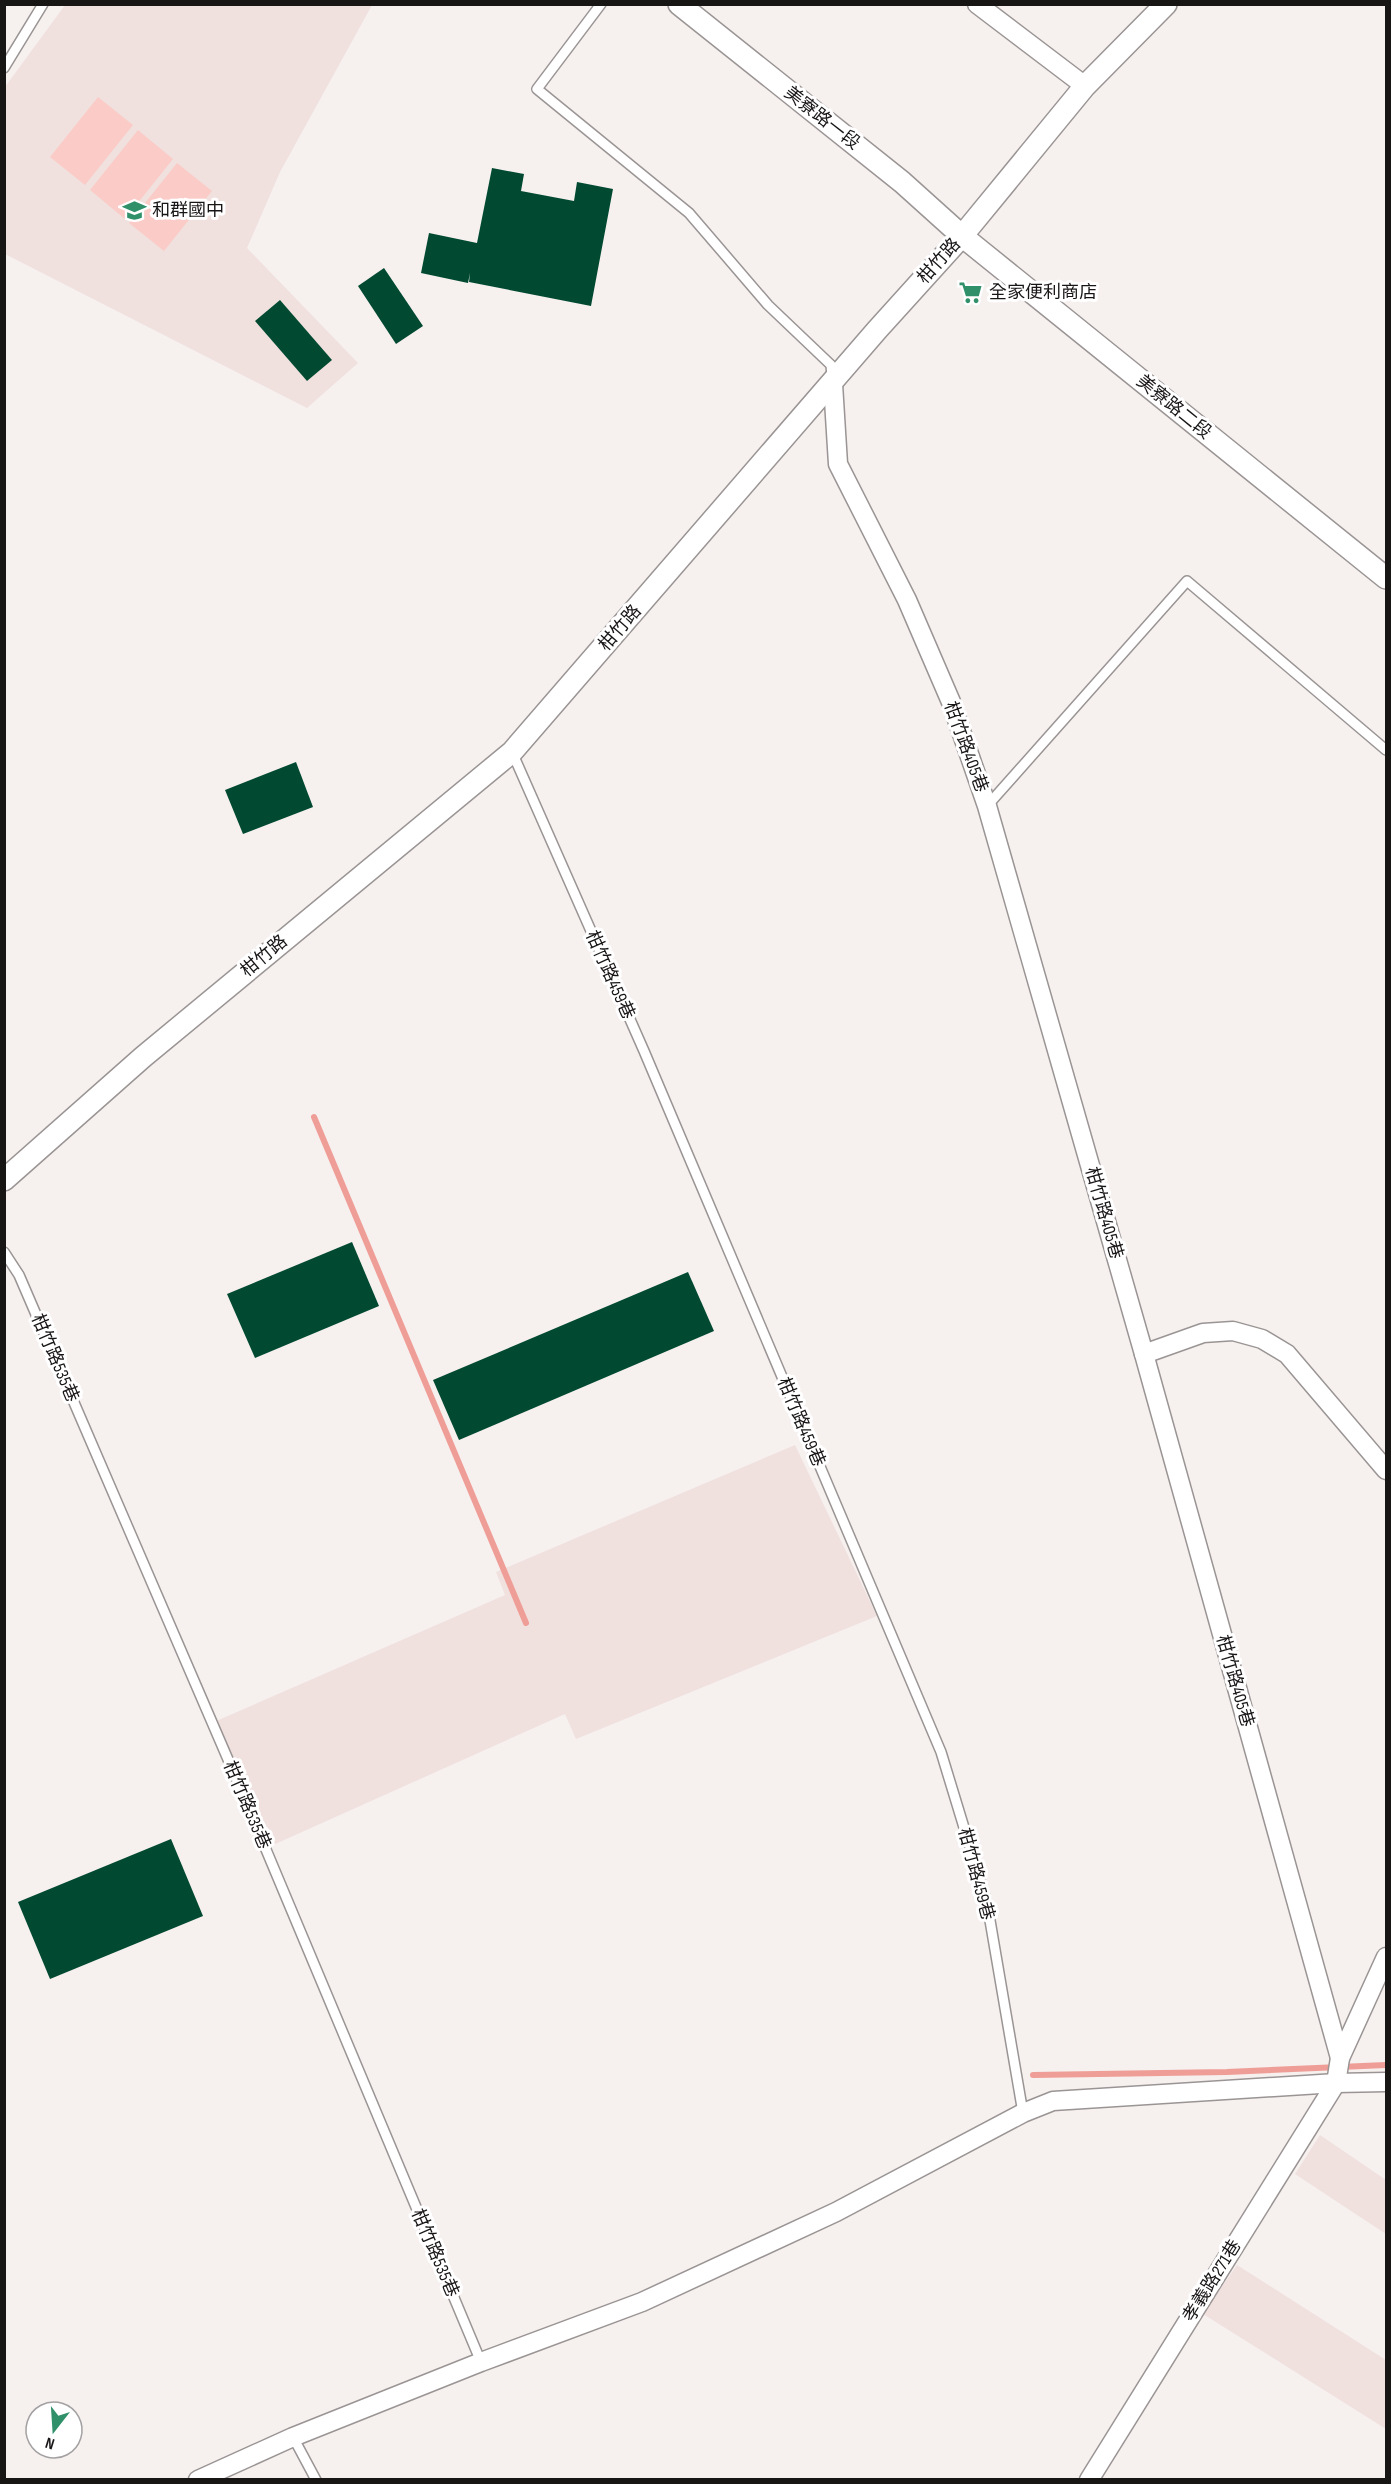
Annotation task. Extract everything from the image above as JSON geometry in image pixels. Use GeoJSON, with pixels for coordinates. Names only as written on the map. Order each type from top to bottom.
{"type":"FeatureCollection","features":[{"type":"Feature","properties":{"kind":"street","name":"美寮路一段"},"geometry":{"type":"LineString","coordinates":[[679,4],[902,182],[962,236]]}},
{"type":"Feature","properties":{"kind":"street"},"geometry":{"type":"LineString","coordinates":[[977,4],[1084,86]]}},
{"type":"Feature","properties":{"kind":"street","name":"柑竹路"},"geometry":{"type":"LineString","coordinates":[[4,1180],[143,1057],[512,752],[833,384],[877,330],[962,236],[1084,86],[1166,4]]}},
{"type":"Feature","properties":{"kind":"street","name":"美寮路二段"},"geometry":{"type":"LineString","coordinates":[[962,236],[1386,578]]}},
{"type":"Feature","properties":{"kind":"street","name":"柑竹路405巷"},"geometry":{"type":"LineString","coordinates":[[833,384],[838,464],[907,600],[951,702],[987,806],[1144,1354],[1340,2058]]}},
{"type":"Feature","properties":{"kind":"street"},"geometry":{"type":"LineString","coordinates":[[1144,1354],[1203,1333],[1233,1330],[1262,1339],[1287,1354],[1386,1470]]}},
{"type":"Feature","properties":{"kind":"street"},"geometry":{"type":"LineString","coordinates":[[1336,2083],[1340,2058],[1386,1957]]}},
{"type":"Feature","properties":{"kind":"street"},"geometry":{"type":"LineString","coordinates":[[198,2480],[293,2437],[481,2362],[642,2302],[836,2212],[1023,2113],[1053,2101],[1336,2083],[1386,2082]]}},
{"type":"Feature","properties":{"kind":"street","name":"孝義路271巷"},"geometry":{"type":"LineString","coordinates":[[1089,2480],[1336,2083]]}},
{"type":"Feature","properties":{"kind":"lane"},"geometry":{"type":"LineString","coordinates":[[4,68],[44,4]]}},
{"type":"Feature","properties":{"kind":"lane"},"geometry":{"type":"LineString","coordinates":[[601,4],[537,89],[689,213],[768,305],[831,365],[833,384]]}},
{"type":"Feature","properties":{"kind":"lane"},"geometry":{"type":"LineString","coordinates":[[987,806],[1187,581],[1386,750]]}},
{"type":"Feature","properties":{"kind":"lane","name":"柑竹路459巷"},"geometry":{"type":"LineString","coordinates":[[512,752],[644,1051],[941,1752],[987,1903],[1023,2113]]}},
{"type":"Feature","properties":{"kind":"lane","name":"柑竹路535巷"},"geometry":{"type":"LineString","coordinates":[[4,1252],[19,1275],[231,1767],[481,2362]]}},
{"type":"Feature","properties":{"kind":"lane"},"geometry":{"type":"LineString","coordinates":[[293,2437],[316,2480]]}},
{"type":"Feature","properties":{"kind":"shaded area","name":"和群國中"},"geometry":{"type":"Polygon","coordinates":[[[65,5],[372,5],[280,172],[247,248],[358,363],[307,408],[5,254],[5,87],[65,5]]]}},
{"type":"Feature","properties":{"kind":"shaded area"},"geometry":{"type":"Polygon","coordinates":[[[98,97],[133,125],[85,185],[50,157],[98,97]]]}},
{"type":"Feature","properties":{"kind":"shaded area"},"geometry":{"type":"Polygon","coordinates":[[[138,130],[173,159],[125,219],[90,190],[138,130]]]}},
{"type":"Feature","properties":{"kind":"shaded area"},"geometry":{"type":"Polygon","coordinates":[[[177,163],[212,191],[164,251],[129,223],[177,163]]]}},
{"type":"Feature","properties":{"kind":"shaded area"},"geometry":{"type":"Polygon","coordinates":[[[795,1445],[877,1616],[576,1739],[565,1714],[273,1845],[214,1722],[505,1595],[496,1572],[795,1445]]]}},
{"type":"Feature","properties":{"kind":"shaded area"},"geometry":{"type":"Polygon","coordinates":[[[1320,2135],[1386,2180],[1386,2234],[1295,2174],[1320,2135]]]}},
{"type":"Feature","properties":{"kind":"shaded area"},"geometry":{"type":"Polygon","coordinates":[[[1237,2265],[1386,2360],[1386,2429],[1203,2314],[1237,2265]]]}},
{"type":"Feature","properties":{"kind":"building"},"geometry":{"type":"Polygon","coordinates":[[[492,168],[524,174],[521,191],[574,201],[577,182],[613,189],[591,306],[469,282],[470,273],[468,283],[421,273],[429,233],[477,243],[492,168]]]}},
{"type":"Feature","properties":{"kind":"building"},"geometry":{"type":"Polygon","coordinates":[[[384,268],[423,326],[396,344],[358,286],[384,268]]]}},
{"type":"Feature","properties":{"kind":"building"},"geometry":{"type":"Polygon","coordinates":[[[280,300],[332,360],[307,381],[255,321],[280,300]]]}},
{"type":"Feature","properties":{"kind":"building"},"geometry":{"type":"Polygon","coordinates":[[[296,762],[313,807],[243,834],[225,790],[296,762]]]}},
{"type":"Feature","properties":{"kind":"building"},"geometry":{"type":"Polygon","coordinates":[[[352,1242],[379,1306],[255,1358],[227,1294],[352,1242]]]}},
{"type":"Feature","properties":{"kind":"building"},"geometry":{"type":"Polygon","coordinates":[[[688,1272],[714,1331],[459,1440],[433,1380],[688,1272]]]}},
{"type":"Feature","properties":{"kind":"building"},"geometry":{"type":"Polygon","coordinates":[[[171,1839],[203,1916],[50,1979],[18,1902],[171,1839]]]}},
{"type":"Feature","properties":{"kind":"waterway"},"geometry":{"type":"LineString","coordinates":[[314,1117],[526,1623]]}},
{"type":"Feature","properties":{"kind":"waterway"},"geometry":{"type":"LineString","coordinates":[[1033,2075],[1227,2072],[1386,2065]]}},
{"type":"Feature","properties":{"kind":"place","name":"和群國中"},"geometry":{"type":"Point","coordinates":[134,210]}},
{"type":"Feature","properties":{"kind":"place","name":"全家便利商店"},"geometry":{"type":"Point","coordinates":[971,292]}}]}
